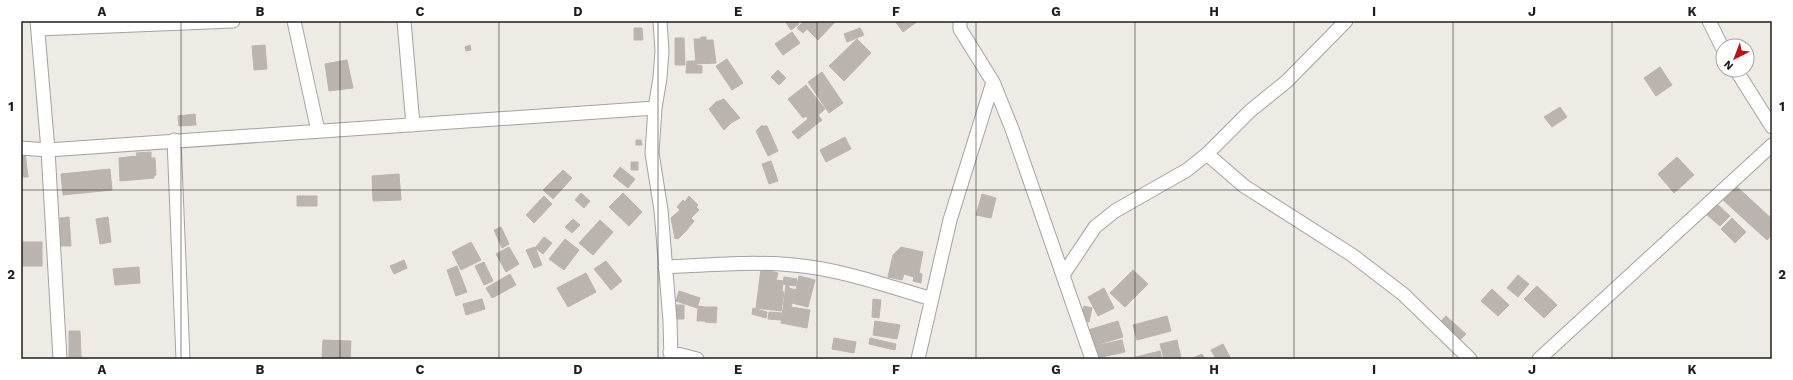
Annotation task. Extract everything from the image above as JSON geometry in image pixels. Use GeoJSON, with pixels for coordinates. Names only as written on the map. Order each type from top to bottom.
{"type":"FeatureCollection","features":[{"type":"Feature","properties":{"kind":"street"},"geometry":{"type":"LineString","coordinates":[[60,359],[48,150],[38,25],[233,21]]}},
{"type":"Feature","properties":{"kind":"street"},"geometry":{"type":"LineString","coordinates":[[294,21],[318,131]]}},
{"type":"Feature","properties":{"kind":"street"},"geometry":{"type":"LineString","coordinates":[[404,21],[413,125]]}},
{"type":"Feature","properties":{"kind":"street"},"geometry":{"type":"LineString","coordinates":[[660,21],[661,64],[654,108],[652,152],[661,210],[670,321],[670,355],[697,359]]}},
{"type":"Feature","properties":{"kind":"street"},"geometry":{"type":"LineString","coordinates":[[960,21],[960,29],[993,82],[1032,182],[1092,359]]}},
{"type":"Feature","properties":{"kind":"street"},"geometry":{"type":"LineString","coordinates":[[1063,275],[1095,227],[1115,211],[1187,170],[1207,154],[1250,111],[1287,82],[1346,21]]}},
{"type":"Feature","properties":{"kind":"street"},"geometry":{"type":"LineString","coordinates":[[1709,21],[1718,38]]}},
{"type":"Feature","properties":{"kind":"street"},"geometry":{"type":"LineString","coordinates":[[1741,78],[1772,127]]}},
{"type":"Feature","properties":{"kind":"street"},"geometry":{"type":"LineString","coordinates":[[918,359],[950,220],[993,82]]}},
{"type":"Feature","properties":{"kind":"street"},"geometry":{"type":"LineString","coordinates":[[21,148],[48,150],[174,140],[654,108]]}},
{"type":"Feature","properties":{"kind":"street"},"geometry":{"type":"LineString","coordinates":[[174,140],[183,359]]}},
{"type":"Feature","properties":{"kind":"street"},"geometry":{"type":"LineString","coordinates":[[1539,359],[1772,145]]}},
{"type":"Feature","properties":{"kind":"street"},"geometry":{"type":"LineString","coordinates":[[1207,154],[1244,186],[1272,206],[1352,255],[1403,294],[1470,359]]}},
{"type":"Feature","properties":{"kind":"street"},"geometry":{"type":"LineString","coordinates":[[666,267],[736,264],[793,265],[830,271],[932,299]]}},
{"type":"Feature","properties":{"kind":"building"},"geometry":{"type":"Polygon","coordinates":[[[785,21],[796,21],[799,24],[791,30],[785,21]]]}},
{"type":"Feature","properties":{"kind":"building"},"geometry":{"type":"Polygon","coordinates":[[[804,21],[836,21],[818,40],[807,29],[803,33],[797,28],[804,21]]]}},
{"type":"Feature","properties":{"kind":"building"},"geometry":{"type":"Polygon","coordinates":[[[895,21],[918,21],[903,32],[895,21]]]}},
{"type":"Feature","properties":{"kind":"building"},"geometry":{"type":"Polygon","coordinates":[[[634,28],[642,28],[643,40],[634,40],[634,28]]]}},
{"type":"Feature","properties":{"kind":"building"},"geometry":{"type":"Polygon","coordinates":[[[860,28],[864,35],[847,42],[844,34],[860,28]]]}},
{"type":"Feature","properties":{"kind":"building"},"geometry":{"type":"Polygon","coordinates":[[[792,32],[800,43],[783,55],[775,44],[792,32]]]}},
{"type":"Feature","properties":{"kind":"building"},"geometry":{"type":"Polygon","coordinates":[[[701,37],[706,37],[706,40],[713,40],[716,63],[696,64],[694,39],[700,39],[701,37]]]}},
{"type":"Feature","properties":{"kind":"building"},"geometry":{"type":"Polygon","coordinates":[[[675,38],[684,38],[685,65],[675,65],[675,38]]]}},
{"type":"Feature","properties":{"kind":"building"},"geometry":{"type":"Polygon","coordinates":[[[857,39],[871,53],[844,81],[829,66],[857,39]]]}},
{"type":"Feature","properties":{"kind":"building"},"geometry":{"type":"Polygon","coordinates":[[[265,45],[267,69],[254,70],[252,46],[265,45]]]}},
{"type":"Feature","properties":{"kind":"building"},"geometry":{"type":"Polygon","coordinates":[[[470,45],[471,50],[466,51],[465,47],[470,45]]]}},
{"type":"Feature","properties":{"kind":"building"},"geometry":{"type":"Polygon","coordinates":[[[727,59],[743,83],[732,90],[716,66],[727,59]]]}},
{"type":"Feature","properties":{"kind":"building"},"geometry":{"type":"Polygon","coordinates":[[[347,60],[353,88],[329,91],[325,64],[347,60]]]}},
{"type":"Feature","properties":{"kind":"building"},"geometry":{"type":"Polygon","coordinates":[[[687,61],[696,61],[696,65],[702,66],[702,73],[686,73],[687,61]]]}},
{"type":"Feature","properties":{"kind":"building"},"geometry":{"type":"Polygon","coordinates":[[[1660,67],[1672,85],[1656,96],[1644,78],[1660,67]]]}},
{"type":"Feature","properties":{"kind":"building"},"geometry":{"type":"Polygon","coordinates":[[[778,70],[786,78],[779,85],[771,77],[778,70]]]}},
{"type":"Feature","properties":{"kind":"building"},"geometry":{"type":"Polygon","coordinates":[[[822,72],[843,103],[829,113],[808,82],[822,72]]]}},
{"type":"Feature","properties":{"kind":"building"},"geometry":{"type":"Polygon","coordinates":[[[806,85],[825,109],[818,115],[822,120],[798,139],[792,132],[808,119],[806,116],[803,118],[788,99],[806,85]]]}},
{"type":"Feature","properties":{"kind":"building"},"geometry":{"type":"Polygon","coordinates":[[[724,99],[740,118],[731,123],[724,130],[709,109],[716,102],[724,99]]]}},
{"type":"Feature","properties":{"kind":"building"},"geometry":{"type":"Polygon","coordinates":[[[1560,107],[1567,117],[1552,127],[1544,117],[1560,107]]]}},
{"type":"Feature","properties":{"kind":"building"},"geometry":{"type":"Polygon","coordinates":[[[195,114],[196,125],[179,126],[178,116],[195,114]]]}},
{"type":"Feature","properties":{"kind":"building"},"geometry":{"type":"Polygon","coordinates":[[[761,126],[767,126],[778,151],[768,156],[756,131],[761,126]]]}},
{"type":"Feature","properties":{"kind":"building"},"geometry":{"type":"Polygon","coordinates":[[[845,137],[851,149],[826,162],[820,150],[845,137]]]}},
{"type":"Feature","properties":{"kind":"building"},"geometry":{"type":"Polygon","coordinates":[[[636,140],[641,140],[642,145],[636,145],[636,140]]]}},
{"type":"Feature","properties":{"kind":"building"},"geometry":{"type":"Polygon","coordinates":[[[21,152],[25,152],[28,177],[21,177],[21,152]]]}},
{"type":"Feature","properties":{"kind":"building"},"geometry":{"type":"Polygon","coordinates":[[[151,152],[151,158],[155,158],[156,175],[154,178],[120,181],[119,158],[137,156],[136,153],[151,152]]]}},
{"type":"Feature","properties":{"kind":"building"},"geometry":{"type":"Polygon","coordinates":[[[1677,157],[1694,175],[1674,193],[1658,174],[1677,157]]]}},
{"type":"Feature","properties":{"kind":"building"},"geometry":{"type":"Polygon","coordinates":[[[771,161],[778,181],[769,184],[762,164],[771,161]]]}},
{"type":"Feature","properties":{"kind":"building"},"geometry":{"type":"Polygon","coordinates":[[[631,162],[638,162],[638,170],[631,170],[631,162]]]}},
{"type":"Feature","properties":{"kind":"building"},"geometry":{"type":"Polygon","coordinates":[[[620,167],[635,179],[628,188],[613,176],[620,167]]]}},
{"type":"Feature","properties":{"kind":"building"},"geometry":{"type":"Polygon","coordinates":[[[110,169],[112,190],[63,195],[61,174],[110,169]]]}},
{"type":"Feature","properties":{"kind":"building"},"geometry":{"type":"Polygon","coordinates":[[[563,170],[572,178],[553,199],[543,190],[563,170]]]}},
{"type":"Feature","properties":{"kind":"building"},"geometry":{"type":"Polygon","coordinates":[[[399,174],[401,200],[373,201],[372,176],[399,174]]]}},
{"type":"Feature","properties":{"kind":"building"},"geometry":{"type":"Polygon","coordinates":[[[1736,186],[1772,219],[1772,235],[1767,240],[1723,200],[1736,186]]]}},
{"type":"Feature","properties":{"kind":"building"},"geometry":{"type":"Polygon","coordinates":[[[581,193],[590,201],[584,208],[575,200],[581,193]]]}},
{"type":"Feature","properties":{"kind":"building"},"geometry":{"type":"Polygon","coordinates":[[[623,193],[642,212],[629,226],[609,207],[623,193]]]}},
{"type":"Feature","properties":{"kind":"building"},"geometry":{"type":"Polygon","coordinates":[[[982,194],[996,198],[991,218],[976,215],[982,194]]]}},
{"type":"Feature","properties":{"kind":"building"},"geometry":{"type":"Polygon","coordinates":[[[297,196],[317,196],[317,206],[297,206],[297,196]]]}},
{"type":"Feature","properties":{"kind":"building"},"geometry":{"type":"Polygon","coordinates":[[[544,196],[552,204],[534,223],[526,215],[544,196]]]}},
{"type":"Feature","properties":{"kind":"building"},"geometry":{"type":"Polygon","coordinates":[[[689,196],[698,205],[696,207],[699,210],[691,218],[694,221],[686,231],[678,239],[675,239],[671,218],[680,210],[677,207],[683,200],[685,202],[689,196]]]}},
{"type":"Feature","properties":{"kind":"building"},"geometry":{"type":"Polygon","coordinates":[[[1716,203],[1730,216],[1720,226],[1706,214],[1716,203]]]}},
{"type":"Feature","properties":{"kind":"building"},"geometry":{"type":"Polygon","coordinates":[[[69,217],[71,246],[61,246],[60,218],[69,217]]]}},
{"type":"Feature","properties":{"kind":"building"},"geometry":{"type":"Polygon","coordinates":[[[108,217],[111,242],[100,244],[96,219],[108,217]]]}},
{"type":"Feature","properties":{"kind":"building"},"geometry":{"type":"Polygon","coordinates":[[[1732,218],[1746,232],[1735,243],[1721,229],[1732,218]]]}},
{"type":"Feature","properties":{"kind":"building"},"geometry":{"type":"Polygon","coordinates":[[[573,219],[580,225],[572,233],[565,227],[573,219]]]}},
{"type":"Feature","properties":{"kind":"building"},"geometry":{"type":"Polygon","coordinates":[[[600,220],[613,232],[593,255],[579,243],[600,220]]]}},
{"type":"Feature","properties":{"kind":"building"},"geometry":{"type":"Polygon","coordinates":[[[501,227],[509,244],[502,248],[494,230],[501,227]]]}},
{"type":"Feature","properties":{"kind":"building"},"geometry":{"type":"Polygon","coordinates":[[[544,237],[552,243],[543,254],[535,248],[544,237]]]}},
{"type":"Feature","properties":{"kind":"building"},"geometry":{"type":"Polygon","coordinates":[[[565,239],[579,250],[564,270],[549,259],[565,239]]]}},
{"type":"Feature","properties":{"kind":"building"},"geometry":{"type":"Polygon","coordinates":[[[21,242],[42,242],[42,266],[21,266],[21,242]]]}},
{"type":"Feature","properties":{"kind":"building"},"geometry":{"type":"Polygon","coordinates":[[[471,242],[481,260],[461,270],[452,252],[471,242]]]}},
{"type":"Feature","properties":{"kind":"building"},"geometry":{"type":"Polygon","coordinates":[[[509,247],[519,264],[506,272],[496,254],[509,247]]]}},
{"type":"Feature","properties":{"kind":"building"},"geometry":{"type":"Polygon","coordinates":[[[535,247],[542,265],[534,268],[526,250],[535,247]]]}},
{"type":"Feature","properties":{"kind":"building"},"geometry":{"type":"Polygon","coordinates":[[[901,247],[923,252],[919,273],[922,274],[921,283],[913,281],[914,277],[904,274],[902,280],[888,277],[893,255],[901,247]]]}},
{"type":"Feature","properties":{"kind":"building"},"geometry":{"type":"Polygon","coordinates":[[[404,260],[407,268],[394,274],[390,266],[404,260]]]}},
{"type":"Feature","properties":{"kind":"building"},"geometry":{"type":"Polygon","coordinates":[[[606,261],[622,281],[611,290],[594,269],[606,261]]]}},
{"type":"Feature","properties":{"kind":"building"},"geometry":{"type":"Polygon","coordinates":[[[484,262],[493,281],[484,285],[475,266],[484,262]]]}},
{"type":"Feature","properties":{"kind":"building"},"geometry":{"type":"Polygon","coordinates":[[[457,266],[467,292],[456,296],[447,270],[457,266]]]}},
{"type":"Feature","properties":{"kind":"building"},"geometry":{"type":"Polygon","coordinates":[[[139,267],[140,283],[115,285],[113,269],[139,267]]]}},
{"type":"Feature","properties":{"kind":"building"},"geometry":{"type":"Polygon","coordinates":[[[761,269],[778,273],[776,280],[783,281],[782,292],[784,292],[781,311],[756,308],[761,269]]]}},
{"type":"Feature","properties":{"kind":"building"},"geometry":{"type":"Polygon","coordinates":[[[1133,270],[1148,284],[1125,307],[1110,293],[1133,270]]]}},
{"type":"Feature","properties":{"kind":"building"},"geometry":{"type":"Polygon","coordinates":[[[586,273],[596,292],[568,307],[557,288],[586,273]]]}},
{"type":"Feature","properties":{"kind":"building"},"geometry":{"type":"Polygon","coordinates":[[[510,274],[516,285],[492,298],[486,288],[510,274]]]}},
{"type":"Feature","properties":{"kind":"building"},"geometry":{"type":"Polygon","coordinates":[[[1518,275],[1529,284],[1518,297],[1507,288],[1518,275]]]}},
{"type":"Feature","properties":{"kind":"building"},"geometry":{"type":"Polygon","coordinates":[[[799,276],[815,280],[808,307],[792,303],[791,307],[810,310],[807,328],[781,323],[786,285],[789,286],[789,288],[796,290],[799,276]]]}},
{"type":"Feature","properties":{"kind":"building"},"geometry":{"type":"Polygon","coordinates":[[[784,277],[797,279],[796,286],[783,284],[784,277]]]}},
{"type":"Feature","properties":{"kind":"building"},"geometry":{"type":"Polygon","coordinates":[[[1537,286],[1557,305],[1544,318],[1524,299],[1537,286]]]}},
{"type":"Feature","properties":{"kind":"building"},"geometry":{"type":"Polygon","coordinates":[[[1104,288],[1114,308],[1098,316],[1088,297],[1104,288]]]}},
{"type":"Feature","properties":{"kind":"building"},"geometry":{"type":"Polygon","coordinates":[[[1492,289],[1509,305],[1498,316],[1481,301],[1492,289]]]}},
{"type":"Feature","properties":{"kind":"building"},"geometry":{"type":"Polygon","coordinates":[[[679,291],[700,298],[697,308],[676,301],[679,291]]]}},
{"type":"Feature","properties":{"kind":"building"},"geometry":{"type":"Polygon","coordinates":[[[482,299],[485,309],[466,315],[463,304],[482,299]]]}},
{"type":"Feature","properties":{"kind":"building"},"geometry":{"type":"Polygon","coordinates":[[[873,299],[881,300],[879,318],[872,317],[873,299]]]}},
{"type":"Feature","properties":{"kind":"building"},"geometry":{"type":"Polygon","coordinates":[[[675,305],[684,305],[684,319],[675,319],[675,305]]]}},
{"type":"Feature","properties":{"kind":"building"},"geometry":{"type":"Polygon","coordinates":[[[698,306],[705,307],[705,321],[697,321],[698,306]]]}},
{"type":"Feature","properties":{"kind":"building"},"geometry":{"type":"Polygon","coordinates":[[[1084,306],[1092,308],[1089,322],[1080,320],[1084,306]]]}},
{"type":"Feature","properties":{"kind":"building"},"geometry":{"type":"Polygon","coordinates":[[[705,307],[717,307],[716,323],[705,322],[705,307]]]}},
{"type":"Feature","properties":{"kind":"building"},"geometry":{"type":"Polygon","coordinates":[[[753,308],[767,312],[766,318],[752,314],[753,308]]]}},
{"type":"Feature","properties":{"kind":"building"},"geometry":{"type":"Polygon","coordinates":[[[769,312],[782,313],[781,320],[768,319],[769,312]]]}},
{"type":"Feature","properties":{"kind":"building"},"geometry":{"type":"Polygon","coordinates":[[[1167,316],[1171,331],[1137,340],[1133,325],[1167,316]]]}},
{"type":"Feature","properties":{"kind":"building"},"geometry":{"type":"Polygon","coordinates":[[[1446,316],[1466,334],[1458,342],[1438,324],[1446,316]]]}},
{"type":"Feature","properties":{"kind":"building"},"geometry":{"type":"Polygon","coordinates":[[[875,321],[900,325],[897,339],[873,335],[875,321]]]}},
{"type":"Feature","properties":{"kind":"building"},"geometry":{"type":"Polygon","coordinates":[[[1118,321],[1123,337],[1092,346],[1088,330],[1118,321]]]}},
{"type":"Feature","properties":{"kind":"building"},"geometry":{"type":"Polygon","coordinates":[[[69,331],[80,331],[81,357],[69,357],[69,331]]]}},
{"type":"Feature","properties":{"kind":"building"},"geometry":{"type":"Polygon","coordinates":[[[834,338],[856,342],[854,353],[832,349],[834,338]]]}},
{"type":"Feature","properties":{"kind":"building"},"geometry":{"type":"Polygon","coordinates":[[[870,338],[896,344],[895,350],[869,344],[870,338]]]}},
{"type":"Feature","properties":{"kind":"building"},"geometry":{"type":"Polygon","coordinates":[[[323,340],[351,341],[350,359],[322,359],[323,340]]]}},
{"type":"Feature","properties":{"kind":"building"},"geometry":{"type":"Polygon","coordinates":[[[1122,340],[1125,352],[1097,358],[1094,346],[1122,340]]]}},
{"type":"Feature","properties":{"kind":"building"},"geometry":{"type":"Polygon","coordinates":[[[1177,340],[1181,358],[1164,359],[1160,344],[1177,340]]]}},
{"type":"Feature","properties":{"kind":"building"},"geometry":{"type":"Polygon","coordinates":[[[1223,344],[1231,359],[1216,359],[1211,350],[1223,344]]]}},
{"type":"Feature","properties":{"kind":"building"},"geometry":{"type":"Polygon","coordinates":[[[1160,351],[1162,359],[1137,359],[1136,357],[1160,351]]]}},
{"type":"Feature","properties":{"kind":"building"},"geometry":{"type":"Polygon","coordinates":[[[1202,354],[1205,359],[1191,359],[1202,354]]]}}]}
